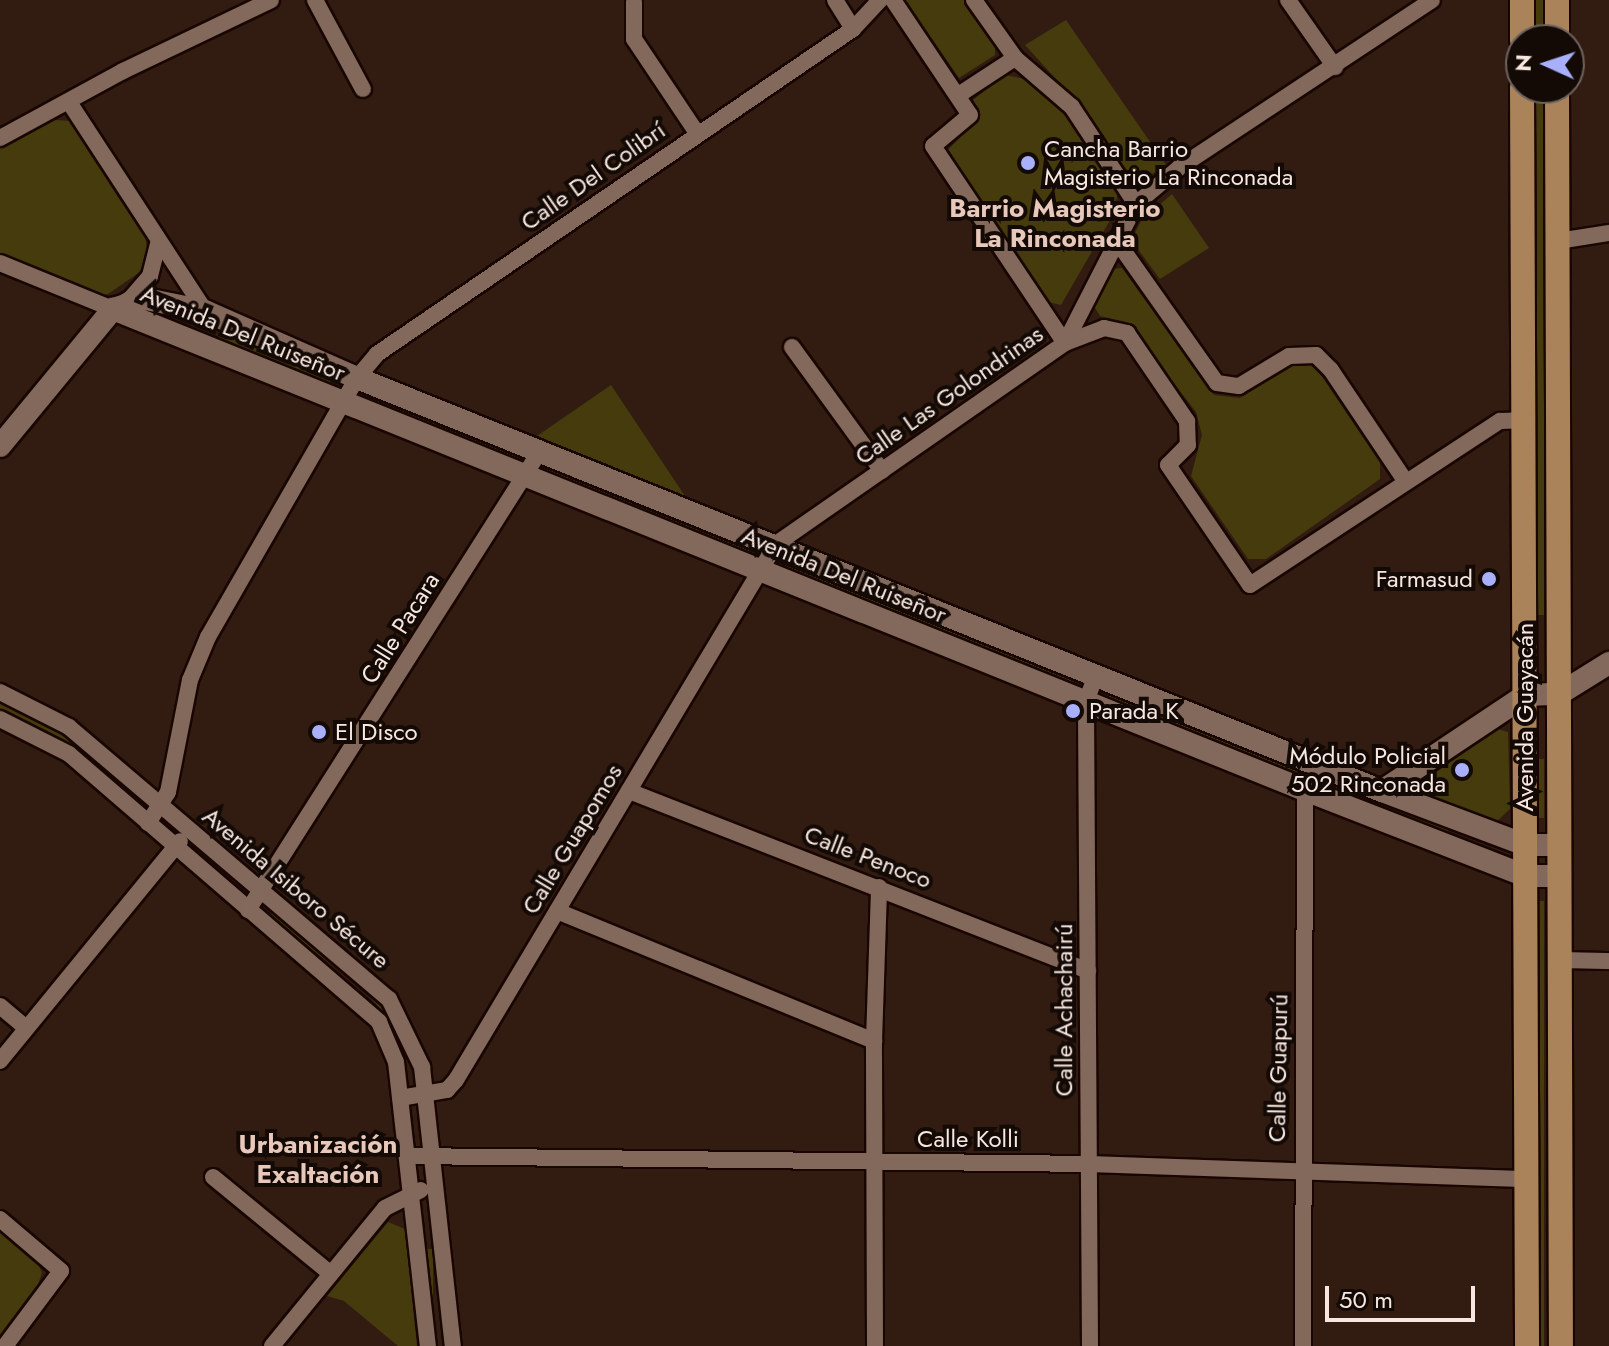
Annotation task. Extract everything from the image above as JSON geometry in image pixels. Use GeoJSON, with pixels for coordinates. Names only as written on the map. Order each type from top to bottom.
{"type":"FeatureCollection","features":[{"type":"Feature","properties":{"kind":"main road"},"geometry":{"type":"LineString","coordinates":[[1522,0],[1522,24]]}},
{"type":"Feature","properties":{"kind":"main road"},"geometry":{"type":"LineString","coordinates":[[1557,0],[1557,24]]}},
{"type":"Feature","properties":{"kind":"main road","name":"Avenida Guayacán"},"geometry":{"type":"LineString","coordinates":[[1522,104],[1527,1346]]}},
{"type":"Feature","properties":{"kind":"main road","name":"Avenida Guayacán"},"geometry":{"type":"LineString","coordinates":[[1557,104],[1561,1346]]}},
{"type":"Feature","properties":{"kind":"main road","name":"Avenida Del Ruiseñor"},"geometry":{"type":"LineString","coordinates":[[113,309],[146,299],[205,311],[357,378],[776,544],[1382,791],[1526,845],[1558,845]]}},
{"type":"Feature","properties":{"kind":"main road"},"geometry":{"type":"LineString","coordinates":[[0,446],[113,309]]}},
{"type":"Feature","properties":{"kind":"main road","name":"Avenida Del Ruiseñor"},"geometry":{"type":"LineString","coordinates":[[113,309],[1305,790],[1526,876],[1558,876]]}},
{"type":"Feature","properties":{"kind":"main road"},"geometry":{"type":"LineString","coordinates":[[1382,791],[1526,695],[1559,694],[1609,663]]}},
{"type":"Feature","properties":{"kind":"street"},"geometry":{"type":"LineString","coordinates":[[0,138],[271,0]]}},
{"type":"Feature","properties":{"kind":"street"},"geometry":{"type":"LineString","coordinates":[[315,0],[363,89]]}},
{"type":"Feature","properties":{"kind":"street"},"geometry":{"type":"LineString","coordinates":[[835,0],[853,29]]}},
{"type":"Feature","properties":{"kind":"street","name":"Calle Del Colibrí"},"geometry":{"type":"LineString","coordinates":[[148,823],[168,792],[190,680],[208,637],[357,378],[377,354],[853,29],[880,0]]}},
{"type":"Feature","properties":{"kind":"street"},"geometry":{"type":"LineString","coordinates":[[893,0],[960,94],[970,115],[933,146],[1065,343],[1104,328],[1127,333],[1187,421],[1188,445],[1168,465],[1250,585],[1404,479],[1500,421],[1523,420]]}},
{"type":"Feature","properties":{"kind":"street"},"geometry":{"type":"LineString","coordinates":[[974,0],[1015,58],[1072,107],[1136,204]]}},
{"type":"Feature","properties":{"kind":"street"},"geometry":{"type":"LineString","coordinates":[[1288,0],[1335,67]]}},
{"type":"Feature","properties":{"kind":"street","name":"Calle Las Golondrinas"},"geometry":{"type":"LineString","coordinates":[[760,569],[776,544],[1065,343],[1136,204],[1180,167],[1432,0]]}},
{"type":"Feature","properties":{"kind":"street"},"geometry":{"type":"LineString","coordinates":[[634,2],[634,39],[697,133]]}},
{"type":"Feature","properties":{"kind":"street"},"geometry":{"type":"LineString","coordinates":[[960,94],[1015,58]]}},
{"type":"Feature","properties":{"kind":"street","name":"Avenida Del Ruiseñor"},"geometry":{"type":"LineString","coordinates":[[69,102],[205,311]]}},
{"type":"Feature","properties":{"kind":"street"},"geometry":{"type":"LineString","coordinates":[[1558,241],[1609,233]]}},
{"type":"Feature","properties":{"kind":"street"},"geometry":{"type":"LineString","coordinates":[[1116,240],[1217,383],[1239,386],[1289,356],[1316,355],[1331,370],[1404,479]]}},
{"type":"Feature","properties":{"kind":"street"},"geometry":{"type":"LineString","coordinates":[[113,309],[131,298],[150,276],[159,241]]}},
{"type":"Feature","properties":{"kind":"street","name":"Avenida Del Ruiseñor"},"geometry":{"type":"LineString","coordinates":[[0,263],[113,309]]}},
{"type":"Feature","properties":{"kind":"street"},"geometry":{"type":"LineString","coordinates":[[792,347],[882,471]]}},
{"type":"Feature","properties":{"kind":"street","name":"Calle Pacara"},"geometry":{"type":"LineString","coordinates":[[248,910],[540,451]]}},
{"type":"Feature","properties":{"kind":"street","name":"Calle Guapomos"},"geometry":{"type":"LineString","coordinates":[[400,1098],[447,1090],[456,1080],[760,569]]}},
{"type":"Feature","properties":{"kind":"street","name":"Calle Achachairú"},"geometry":{"type":"LineString","coordinates":[[1090,1346],[1086,702],[1096,675]]}},
{"type":"Feature","properties":{"kind":"street","name":"Avenida Isiboro Sécure"},"geometry":{"type":"LineString","coordinates":[[0,692],[69,727],[389,999],[418,1054],[453,1346]]}},
{"type":"Feature","properties":{"kind":"street","name":"Avenida Isiboro Sécure"},"geometry":{"type":"LineString","coordinates":[[0,719],[69,754],[175,848],[373,1014],[396,1062],[428,1346]]}},
{"type":"Feature","properties":{"kind":"street","name":"Calle Guapurú"},"geometry":{"type":"LineString","coordinates":[[1303,1346],[1301,1170],[1305,790]]}},
{"type":"Feature","properties":{"kind":"street","name":"Calle Penoco"},"geometry":{"type":"LineString","coordinates":[[629,791],[1088,971]]}},
{"type":"Feature","properties":{"kind":"street"},"geometry":{"type":"LineString","coordinates":[[0,1061],[189,830]]}},
{"type":"Feature","properties":{"kind":"street"},"geometry":{"type":"LineString","coordinates":[[875,1346],[874,1041],[879,887]]}},
{"type":"Feature","properties":{"kind":"street"},"geometry":{"type":"LineString","coordinates":[[557,911],[874,1041]]}},
{"type":"Feature","properties":{"kind":"street"},"geometry":{"type":"LineString","coordinates":[[1558,960],[1609,961]]}},
{"type":"Feature","properties":{"kind":"street"},"geometry":{"type":"LineString","coordinates":[[0,1006],[26,1028]]}},
{"type":"Feature","properties":{"kind":"street","name":"Calle Kolli"},"geometry":{"type":"LineString","coordinates":[[408,1156],[1090,1164],[1528,1179]]}},
{"type":"Feature","properties":{"kind":"street"},"geometry":{"type":"LineString","coordinates":[[213,1177],[330,1273]]}},
{"type":"Feature","properties":{"kind":"street"},"geometry":{"type":"LineString","coordinates":[[272,1346],[385,1208],[412,1192],[434,1188]]}},
{"type":"Feature","properties":{"kind":"street"},"geometry":{"type":"LineString","coordinates":[[0,1219],[61,1271],[5,1346]]}},
{"type":"Feature","properties":{"kind":"shaded area"},"geometry":{"type":"Polygon","coordinates":[[[905,0],[965,0],[995,45],[995,55],[959,78],[905,0]]]}},
{"type":"Feature","properties":{"kind":"shaded area"},"geometry":{"type":"Polygon","coordinates":[[[1536,0],[1544,0],[1544,24],[1536,24],[1536,0]]]}},
{"type":"Feature","properties":{"kind":"shaded area"},"geometry":{"type":"Polygon","coordinates":[[[1066,20],[1166,165],[1149,176],[1130,175],[1080,105],[1025,45],[1066,20]]]}},
{"type":"Feature","properties":{"kind":"shaded area"},"geometry":{"type":"Polygon","coordinates":[[[1005,75],[1030,80],[1059,106],[1118,191],[1113,215],[1061,305],[1048,302],[948,150],[981,115],[973,100],[1005,75]]]}},
{"type":"Feature","properties":{"kind":"shaded area"},"geometry":{"type":"Polygon","coordinates":[[[1536,104],[1544,104],[1544,615],[1536,615],[1536,104]]]}},
{"type":"Feature","properties":{"kind":"shaded area"},"geometry":{"type":"Polygon","coordinates":[[[55,120],[70,121],[145,234],[147,250],[140,272],[108,294],[94,296],[0,256],[0,146],[55,120]]]}},
{"type":"Feature","properties":{"kind":"shaded area"},"geometry":{"type":"Polygon","coordinates":[[[1172,194],[1209,248],[1160,279],[1137,248],[1134,235],[1141,221],[1172,194]]]}},
{"type":"Feature","properties":{"kind":"shaded area"},"geometry":{"type":"Polygon","coordinates":[[[1122,268],[1214,395],[1240,398],[1296,362],[1313,363],[1380,462],[1380,479],[1266,559],[1248,559],[1191,476],[1202,435],[1196,412],[1126,322],[1100,316],[1094,306],[1110,269],[1122,268]]]}},
{"type":"Feature","properties":{"kind":"shaded area"},"geometry":{"type":"Polygon","coordinates":[[[222,329],[333,376],[329,385],[218,338],[222,329]]]}},
{"type":"Feature","properties":{"kind":"shaded area"},"geometry":{"type":"Polygon","coordinates":[[[611,385],[687,499],[537,436],[611,385]]]}},
{"type":"Feature","properties":{"kind":"shaded area"},"geometry":{"type":"Polygon","coordinates":[[[378,394],[524,453],[520,462],[374,403],[378,394]]]}},
{"type":"Feature","properties":{"kind":"shaded area"},"geometry":{"type":"Polygon","coordinates":[[[553,465],[751,545],[748,554],[550,473],[553,465]]]}},
{"type":"Feature","properties":{"kind":"shaded area"},"geometry":{"type":"Polygon","coordinates":[[[789,561],[1075,676],[1071,686],[785,570],[789,561]]]}},
{"type":"Feature","properties":{"kind":"shaded area"},"geometry":{"type":"Polygon","coordinates":[[[1111,690],[1449,827],[1445,837],[1107,700],[1111,690]]]}},
{"type":"Feature","properties":{"kind":"shaded area"},"geometry":{"type":"Polygon","coordinates":[[[0,703],[81,744],[77,751],[0,712],[0,703]]]}},
{"type":"Feature","properties":{"kind":"shaded area"},"geometry":{"type":"Polygon","coordinates":[[[1497,729],[1508,732],[1510,809],[1494,824],[1410,791],[1497,729]]]}},
{"type":"Feature","properties":{"kind":"shaded area"},"geometry":{"type":"Polygon","coordinates":[[[1536,759],[1544,759],[1544,818],[1536,818],[1536,759]]]}},
{"type":"Feature","properties":{"kind":"shaded area"},"geometry":{"type":"Polygon","coordinates":[[[1535,901],[1544,901],[1544,1346],[1535,1346],[1535,901]]]}},
{"type":"Feature","properties":{"kind":"shaded area"},"geometry":{"type":"Polygon","coordinates":[[[273,911],[363,982],[386,1006],[403,1040],[397,1040],[382,1011],[364,990],[270,917],[273,911]]]}},
{"type":"Feature","properties":{"kind":"shaded area"},"geometry":{"type":"Polygon","coordinates":[[[388,1222],[405,1229],[417,1346],[398,1346],[344,1301],[327,1296],[388,1222]]]}},
{"type":"Feature","properties":{"kind":"shaded area"},"geometry":{"type":"Polygon","coordinates":[[[0,1230],[37,1261],[42,1273],[37,1287],[0,1335],[0,1230]]]}},
{"type":"Feature","properties":{"kind":"shaded area"},"geometry":{"type":"Polygon","coordinates":[[[426,1249],[433,1249],[433,1346],[426,1346],[426,1249]]]}},
{"type":"Feature","properties":{"kind":"place","name":"Cancha Barrio Magisterio La Rinconada"},"geometry":{"type":"Point","coordinates":[1028,163]}},
{"type":"Feature","properties":{"kind":"place","name":"Farmasud"},"geometry":{"type":"Point","coordinates":[1489,579]}},
{"type":"Feature","properties":{"kind":"place","name":"Parada K"},"geometry":{"type":"Point","coordinates":[1073,711]}},
{"type":"Feature","properties":{"kind":"place","name":"El Disco"},"geometry":{"type":"Point","coordinates":[319,732]}},
{"type":"Feature","properties":{"kind":"place","name":"Módulo Policial 502 Rinconada"},"geometry":{"type":"Point","coordinates":[1462,770]}},
{"type":"Feature","properties":{"kind":"district","name":"Barrio Magisterio La Rinconada"},"geometry":{"type":"Point","coordinates":[1055,224]}},
{"type":"Feature","properties":{"kind":"district","name":"Urbanización Exaltación"},"geometry":{"type":"Point","coordinates":[318,1160]}}]}
